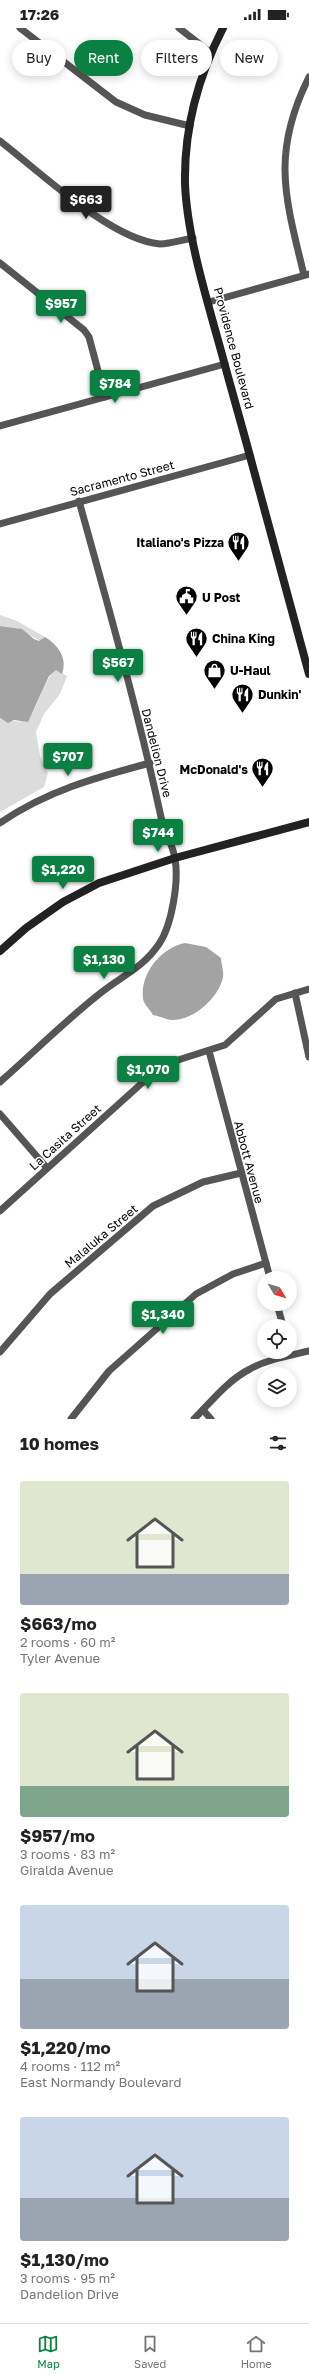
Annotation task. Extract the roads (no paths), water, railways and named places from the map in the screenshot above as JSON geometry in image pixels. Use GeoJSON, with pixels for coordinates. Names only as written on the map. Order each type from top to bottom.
{"type":"FeatureCollection","features":[{"type":"Feature","properties":{"kind":"main road","name":"Providence Boulevard"},"geometry":{"type":"LineString","coordinates":[[212,51],[224,28]]}},
{"type":"Feature","properties":{"kind":"main road","name":"Providence Boulevard"},"geometry":{"type":"LineString","coordinates":[[204,76],[190,126],[186,183],[193,238],[225,364],[309,674]]}},
{"type":"Feature","properties":{"kind":"main road"},"geometry":{"type":"LineString","coordinates":[[0,951],[26,928],[63,902],[99,883],[175,858],[309,822]]}},
{"type":"Feature","properties":{"kind":"street"},"geometry":{"type":"LineString","coordinates":[[20,28],[116,102],[145,115],[190,126]]}},
{"type":"Feature","properties":{"kind":"street"},"geometry":{"type":"LineString","coordinates":[[179,28],[194,40]]}},
{"type":"Feature","properties":{"kind":"street"},"geometry":{"type":"LineString","coordinates":[[209,302],[306,275],[287,208],[285,162],[288,132],[298,100],[309,77]]}},
{"type":"Feature","properties":{"kind":"street"},"geometry":{"type":"LineString","coordinates":[[0,141],[102,221],[124,234],[144,241],[161,244],[193,238]]}},
{"type":"Feature","properties":{"kind":"street"},"geometry":{"type":"LineString","coordinates":[[0,263],[84,330],[89,338],[105,397]]}},
{"type":"Feature","properties":{"kind":"street"},"geometry":{"type":"LineString","coordinates":[[0,426],[225,364]]}},
{"type":"Feature","properties":{"kind":"street","name":"Sacramento Street"},"geometry":{"type":"LineString","coordinates":[[0,524],[250,455]]}},
{"type":"Feature","properties":{"kind":"street","name":"Dandelion Drive"},"geometry":{"type":"LineString","coordinates":[[0,1082],[99,994],[134,972],[147,960],[160,942],[168,923],[174,897],[175,858],[162,820],[150,762],[79,501]]}},
{"type":"Feature","properties":{"kind":"street"},"geometry":{"type":"LineString","coordinates":[[0,823],[52,793],[77,783],[150,762]]}},
{"type":"Feature","properties":{"kind":"street","name":"La Casita Street"},"geometry":{"type":"LineString","coordinates":[[0,1211],[142,1083],[161,1069],[178,1060],[225,1045],[276,999],[309,989]]}},
{"type":"Feature","properties":{"kind":"street"},"geometry":{"type":"LineString","coordinates":[[295,993],[309,1057]]}},
{"type":"Feature","properties":{"kind":"street","name":"Abbott Avenue"},"geometry":{"type":"LineString","coordinates":[[208,1051],[268,1271]]}},
{"type":"Feature","properties":{"kind":"street"},"geometry":{"type":"LineString","coordinates":[[0,1114],[47,1168]]}},
{"type":"Feature","properties":{"kind":"street","name":"Malaluka Street"},"geometry":{"type":"LineString","coordinates":[[0,1352],[50,1294],[153,1206],[203,1182],[241,1173]]}},
{"type":"Feature","properties":{"kind":"street"},"geometry":{"type":"LineString","coordinates":[[71,1419],[109,1370],[196,1294],[233,1274],[266,1263]]}},
{"type":"Feature","properties":{"kind":"street"},"geometry":{"type":"LineString","coordinates":[[297,1352],[309,1351]]}},
{"type":"Feature","properties":{"kind":"street"},"geometry":{"type":"LineString","coordinates":[[194,1419],[234,1380],[249,1369],[275,1359]]}},
{"type":"Feature","properties":{"kind":"street"},"geometry":{"type":"LineString","coordinates":[[203,1410],[211,1419]]}},
{"type":"Feature","properties":{"kind":"place","name":"Italiano's Pizza"},"geometry":{"type":"Point","coordinates":[239,562]}},
{"type":"Feature","properties":{"kind":"place","name":"U Post"},"geometry":{"type":"Point","coordinates":[186,616]}},
{"type":"Feature","properties":{"kind":"place","name":"China King"},"geometry":{"type":"Point","coordinates":[197,658]}},
{"type":"Feature","properties":{"kind":"place","name":"U-Haul"},"geometry":{"type":"Point","coordinates":[215,690]}},
{"type":"Feature","properties":{"kind":"place","name":"Dunkin'"},"geometry":{"type":"Point","coordinates":[243,714]}},
{"type":"Feature","properties":{"kind":"place","name":"McDonald's"},"geometry":{"type":"Point","coordinates":[263,788]}}]}
